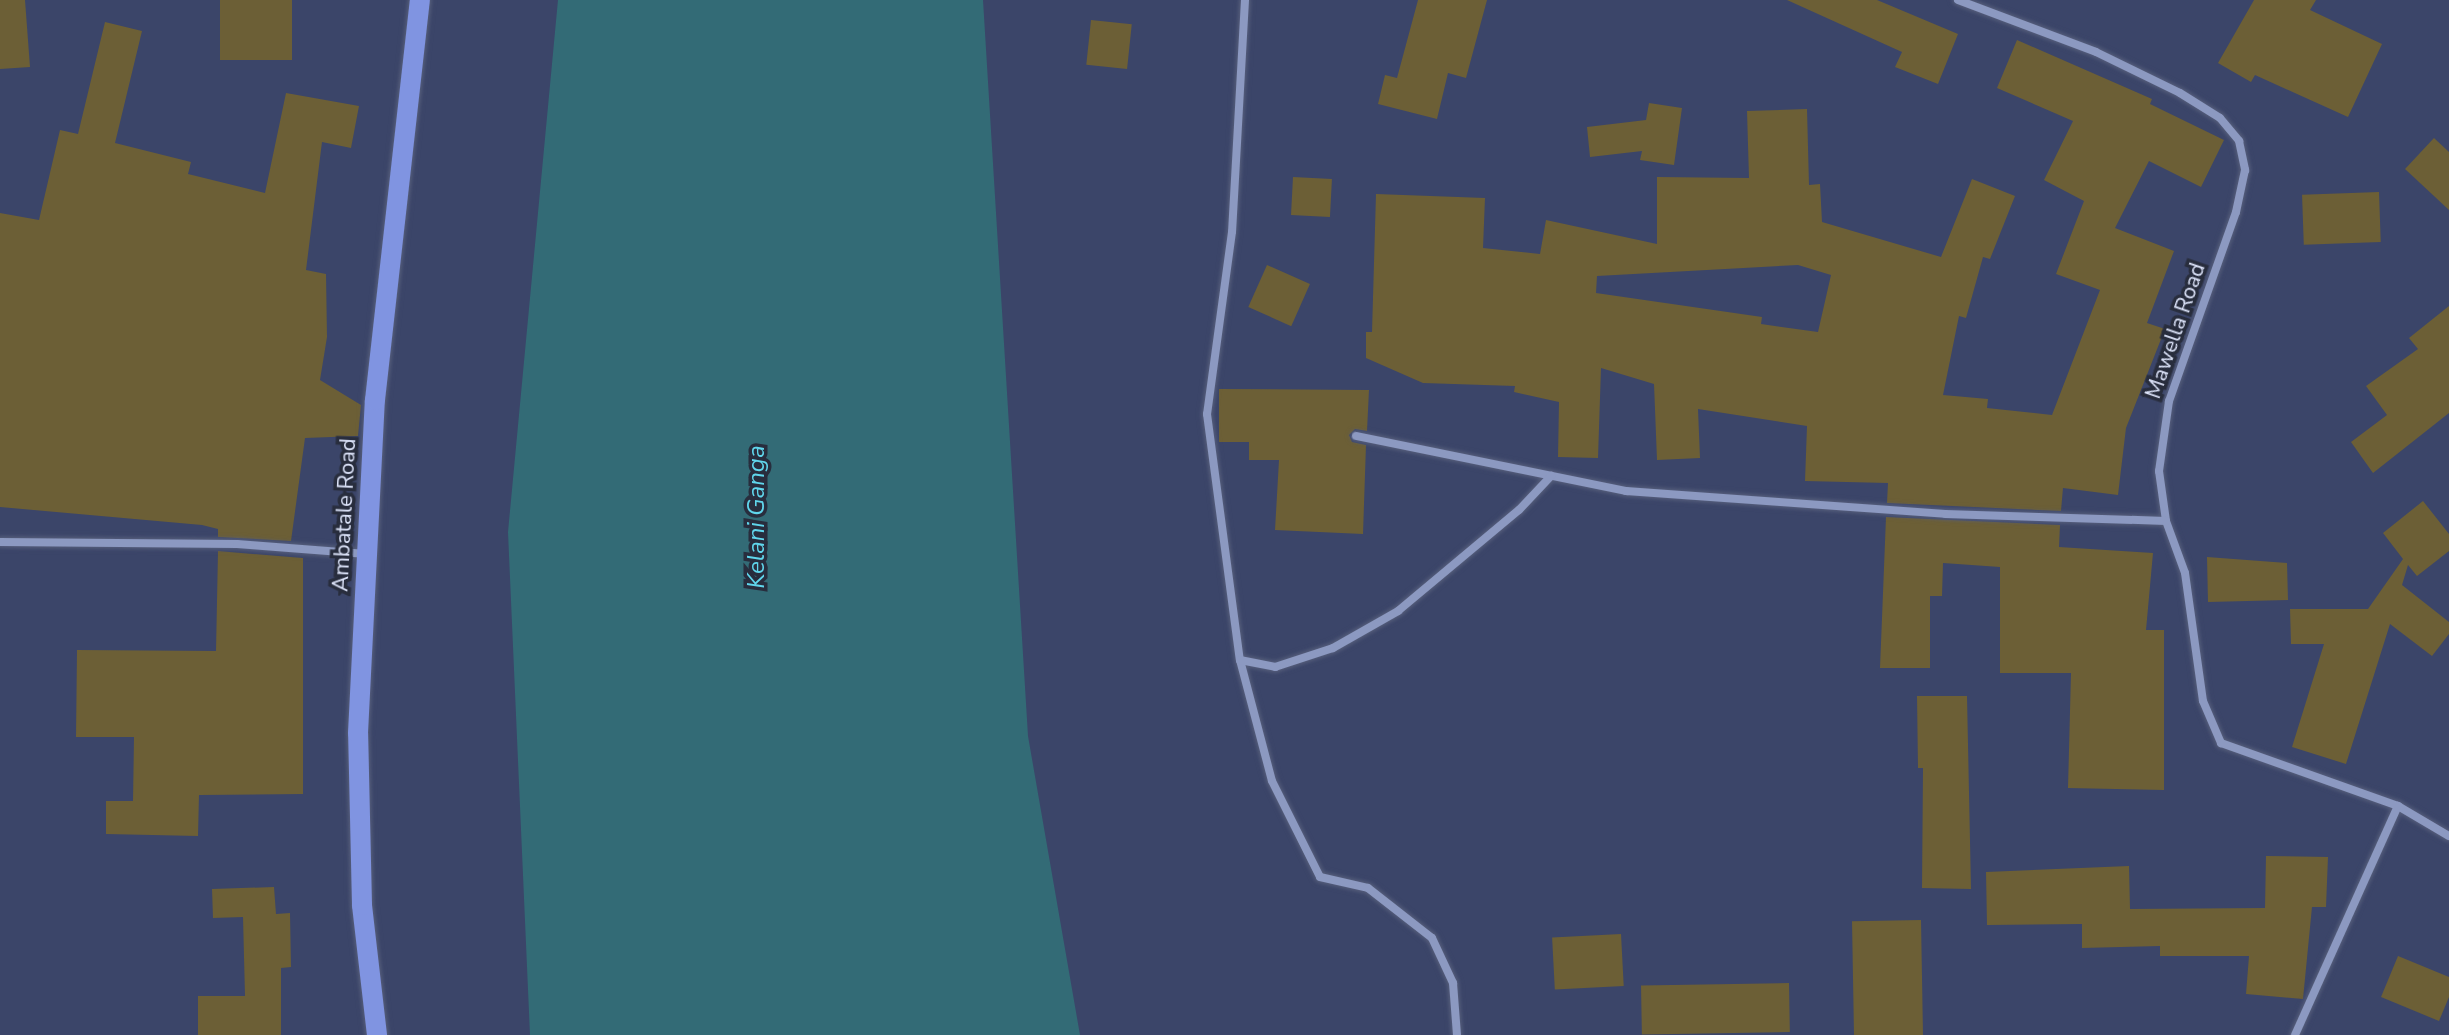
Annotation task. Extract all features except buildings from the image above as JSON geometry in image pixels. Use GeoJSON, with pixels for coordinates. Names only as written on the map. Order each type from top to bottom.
{"type":"FeatureCollection","features":[{"type":"Feature","properties":{"kind":"main road","name":"Ambatale Road"},"geometry":{"type":"LineString","coordinates":[[377,1035],[362,905],[358,733],[375,400],[420,0]]}},
{"type":"Feature","properties":{"kind":"street"},"geometry":{"type":"LineString","coordinates":[[1245,0],[1232,232],[1207,414],[1240,660],[1272,781],[1320,877],[1368,888],[1432,938],[1453,983],[1457,1035]]}},
{"type":"Feature","properties":{"kind":"street","name":"Mawella Road"},"geometry":{"type":"LineString","coordinates":[[1958,0],[2096,52],[2180,93],[2220,118],[2239,141],[2245,170],[2236,212],[2169,401],[2159,471],[2166,521],[2185,573],[2203,701],[2221,743],[2398,806],[2449,836]]}},
{"type":"Feature","properties":{"kind":"street"},"geometry":{"type":"LineString","coordinates":[[1356,436],[1642,492],[1945,514],[2166,521]]}},
{"type":"Feature","properties":{"kind":"street"},"geometry":{"type":"LineString","coordinates":[[1240,660],[1275,667],[1333,648],[1398,611],[1519,510],[1551,476]]}},
{"type":"Feature","properties":{"kind":"street"},"geometry":{"type":"LineString","coordinates":[[0,542],[237,544],[367,554]]}},
{"type":"Feature","properties":{"kind":"street"},"geometry":{"type":"LineString","coordinates":[[2295,1035],[2398,806]]}},
{"type":"Feature","properties":{"kind":"water","name":"Kelani Ganga"},"geometry":{"type":"Polygon","coordinates":[[[558,0],[983,0],[1028,736],[1080,1035],[530,1035],[508,532],[558,0]]]}}]}
